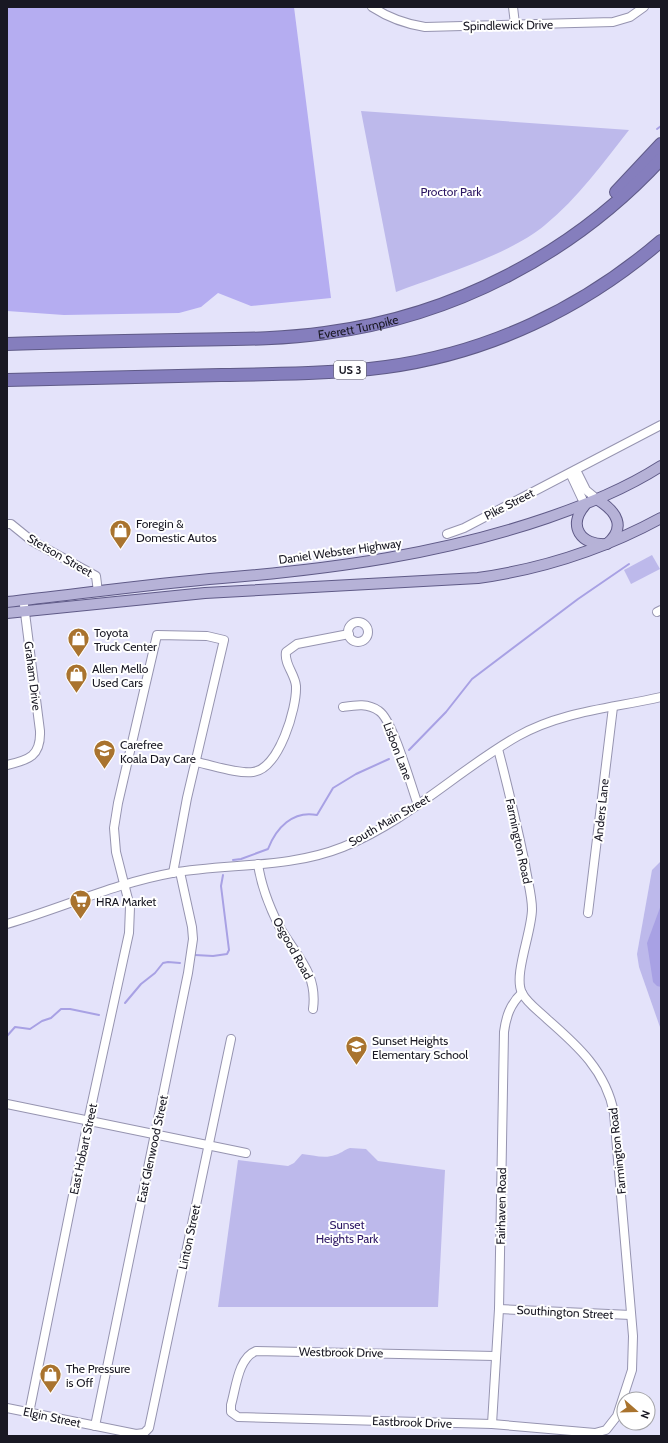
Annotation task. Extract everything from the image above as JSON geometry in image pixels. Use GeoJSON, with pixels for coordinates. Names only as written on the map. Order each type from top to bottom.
{"type":"FeatureCollection","features":[{"type":"Feature","properties":{"kind":"highway"},"geometry":{"type":"LineString","coordinates":[[528,265],[602,205],[661,144]]}},
{"type":"Feature","properties":{"kind":"highway","name":"Everett Turnpike"},"geometry":{"type":"LineString","coordinates":[[7,344],[262,339],[336,332],[389,321],[440,305],[489,285],[528,265],[564,243],[607,210],[661,159]]}},
{"type":"Feature","properties":{"kind":"highway","name":"US 3"},"geometry":{"type":"LineString","coordinates":[[7,380],[335,372],[388,366],[446,355],[505,336],[564,309],[621,273],[661,241]]}},
{"type":"Feature","properties":{"kind":"highway"},"geometry":{"type":"LineString","coordinates":[[7,336],[36,338],[48,342]]}},
{"type":"Feature","properties":{"kind":"highway"},"geometry":{"type":"LineString","coordinates":[[7,386],[120,377]]}},
{"type":"Feature","properties":{"kind":"main road","name":"Daniel Webster Highway"},"geometry":{"type":"LineString","coordinates":[[7,602],[243,577],[419,553],[498,534],[585,505],[636,482],[661,466]]}},
{"type":"Feature","properties":{"kind":"main road"},"geometry":{"type":"LineString","coordinates":[[598,500],[611,508],[617,520],[616,532],[607,544]]}},
{"type":"Feature","properties":{"kind":"main road"},"geometry":{"type":"LineString","coordinates":[[585,505],[577,519],[578,531],[584,539],[590,542],[607,544]]}},
{"type":"Feature","properties":{"kind":"main road"},"geometry":{"type":"LineString","coordinates":[[7,613],[210,592],[478,578],[541,566],[607,544],[661,518]]}},
{"type":"Feature","properties":{"kind":"street","name":"Spindlewick Drive"},"geometry":{"type":"LineString","coordinates":[[372,7],[388,17],[425,27],[612,22],[630,17],[644,7]]}},
{"type":"Feature","properties":{"kind":"street"},"geometry":{"type":"LineString","coordinates":[[513,7],[515,24]]}},
{"type":"Feature","properties":{"kind":"street","name":"Pike Street"},"geometry":{"type":"LineString","coordinates":[[447,534],[464,528],[661,425]]}},
{"type":"Feature","properties":{"kind":"street"},"geometry":{"type":"LineString","coordinates":[[573,471],[586,490],[598,500]]}},
{"type":"Feature","properties":{"kind":"street"},"geometry":{"type":"LineString","coordinates":[[573,471],[585,505]]}},
{"type":"Feature","properties":{"kind":"street","name":"Stetson Street"},"geometry":{"type":"LineString","coordinates":[[9,524],[32,541],[96,576],[98,592]]}},
{"type":"Feature","properties":{"kind":"street","name":"Graham Drive"},"geometry":{"type":"LineString","coordinates":[[7,765],[28,759],[37,751],[40,744],[40,731],[23,600]]}},
{"type":"Feature","properties":{"kind":"street"},"geometry":{"type":"LineString","coordinates":[[176,872],[196,762],[252,772],[263,768],[280,745],[294,709],[296,687],[286,659],[286,652],[297,644],[349,634]]}},
{"type":"Feature","properties":{"kind":"street","name":"East Hobart Street"},"geometry":{"type":"LineString","coordinates":[[30,1413],[88,1121],[129,933],[130,907],[115,840],[116,816],[157,635],[207,636],[224,640],[196,762]]}},
{"type":"Feature","properties":{"kind":"street","name":"South Main Street"},"geometry":{"type":"LineString","coordinates":[[7,924],[126,885],[176,872],[299,860],[344,846],[373,832],[418,805],[498,749],[543,724],[571,715],[661,697]]}},
{"type":"Feature","properties":{"kind":"street","name":"Lisbon Lane"},"geometry":{"type":"LineString","coordinates":[[343,707],[358,704],[370,706],[384,716],[418,805]]}},
{"type":"Feature","properties":{"kind":"street","name":"Anders Lane"},"geometry":{"type":"LineString","coordinates":[[588,913],[613,707]]}},
{"type":"Feature","properties":{"kind":"street","name":"Farmington Road"},"geometry":{"type":"LineString","coordinates":[[498,749],[513,809],[532,901],[530,929],[519,978],[522,993],[529,1002],[568,1037],[587,1058],[607,1086],[612,1100],[631,1315],[632,1370],[614,1421],[606,1430],[595,1433]]}},
{"type":"Feature","properties":{"kind":"street","name":"Osgood Road"},"geometry":{"type":"LineString","coordinates":[[258,864],[261,881],[276,919],[308,970],[314,994],[313,1009]]}},
{"type":"Feature","properties":{"kind":"street","name":"East Glenwood Street"},"geometry":{"type":"LineString","coordinates":[[95,1426],[184,996],[193,939],[190,916],[176,872]]}},
{"type":"Feature","properties":{"kind":"street","name":"Fairhaven Road"},"geometry":{"type":"LineString","coordinates":[[492,1424],[499,1309],[504,1032],[509,1010],[516,998],[522,993]]}},
{"type":"Feature","properties":{"kind":"street","name":"Linton Street"},"geometry":{"type":"LineString","coordinates":[[144,1433],[150,1424],[231,1039]]}},
{"type":"Feature","properties":{"kind":"street"},"geometry":{"type":"LineString","coordinates":[[7,1104],[246,1153]]}},
{"type":"Feature","properties":{"kind":"street","name":"Southington Street"},"geometry":{"type":"LineString","coordinates":[[499,1309],[631,1315]]}},
{"type":"Feature","properties":{"kind":"street","name":"Westbrook Drive"},"geometry":{"type":"LineString","coordinates":[[231,1412],[231,1405],[244,1361],[248,1355],[256,1351],[495,1356]]}},
{"type":"Feature","properties":{"kind":"street","name":"Elgin Street"},"geometry":{"type":"LineString","coordinates":[[7,1408],[136,1434],[144,1433]]}},
{"type":"Feature","properties":{"kind":"street","name":"Eastbrook Drive"},"geometry":{"type":"LineString","coordinates":[[231,1412],[238,1417],[492,1424],[595,1433]]}},
{"type":"Feature","properties":{"kind":"green space","name":"Proctor Park"},"geometry":{"type":"Polygon","coordinates":[[[361,111],[629,130],[590,180],[557,215],[530,236],[494,255],[396,292],[361,111]]]}},
{"type":"Feature","properties":{"kind":"green space"},"geometry":{"type":"Polygon","coordinates":[[[652,555],[660,569],[631,584],[624,570],[652,555]]]}},
{"type":"Feature","properties":{"kind":"green space"},"geometry":{"type":"Polygon","coordinates":[[[661,861],[661,1030],[639,967],[637,954],[652,870],[661,861]]]}},
{"type":"Feature","properties":{"kind":"green space","name":"Sunset Heights Park"},"geometry":{"type":"Polygon","coordinates":[[[350,1148],[366,1149],[378,1161],[445,1170],[438,1307],[218,1307],[238,1160],[288,1166],[294,1163],[302,1154],[327,1157],[350,1148]]]}},
{"type":"Feature","properties":{"kind":"shaded area"},"geometry":{"type":"Polygon","coordinates":[[[7,7],[294,7],[331,298],[251,306],[218,293],[201,307],[179,313],[64,315],[7,311],[7,7]]]}},
{"type":"Feature","properties":{"kind":"shaded area"},"geometry":{"type":"Polygon","coordinates":[[[661,905],[661,987],[657,986],[653,982],[647,943],[661,905]]]}},
{"type":"Feature","properties":{"kind":"waterway"},"geometry":{"type":"LineString","coordinates":[[657,129],[661,126]]}},
{"type":"Feature","properties":{"kind":"waterway"},"geometry":{"type":"LineString","coordinates":[[409,750],[446,712],[472,679],[578,599],[629,564]]}},
{"type":"Feature","properties":{"kind":"waterway"},"geometry":{"type":"LineString","coordinates":[[233,860],[241,859],[268,849],[271,841],[286,822],[300,815],[317,815],[333,788],[356,774],[389,759]]}},
{"type":"Feature","properties":{"kind":"waterway"},"geometry":{"type":"LineString","coordinates":[[195,955],[213,956],[227,954],[229,950],[221,886],[223,875]]}},
{"type":"Feature","properties":{"kind":"waterway"},"geometry":{"type":"LineString","coordinates":[[125,1003],[141,984],[155,973],[163,963],[180,963]]}},
{"type":"Feature","properties":{"kind":"waterway"},"geometry":{"type":"LineString","coordinates":[[7,1036],[15,1027],[30,1029],[42,1021],[51,1018],[61,1009],[70,1009],[99,1015]]}},
{"type":"Feature","properties":{"kind":"place","name":"Foregin & Domestic Autos"},"geometry":{"type":"Point","coordinates":[120,550]}},
{"type":"Feature","properties":{"kind":"place","name":"Toyota Truck Center"},"geometry":{"type":"Point","coordinates":[79,658]}},
{"type":"Feature","properties":{"kind":"place","name":"Allen Mello Used Cars"},"geometry":{"type":"Point","coordinates":[77,694]}},
{"type":"Feature","properties":{"kind":"place","name":"Carefree Koala Day Care"},"geometry":{"type":"Point","coordinates":[104,770]}},
{"type":"Feature","properties":{"kind":"place","name":"HRA Market"},"geometry":{"type":"Point","coordinates":[80,920]}},
{"type":"Feature","properties":{"kind":"place","name":"Sunset Heights Elementary School"},"geometry":{"type":"Point","coordinates":[356,1066]}},
{"type":"Feature","properties":{"kind":"place","name":"The Pressure is Off"},"geometry":{"type":"Point","coordinates":[51,1394]}}]}
